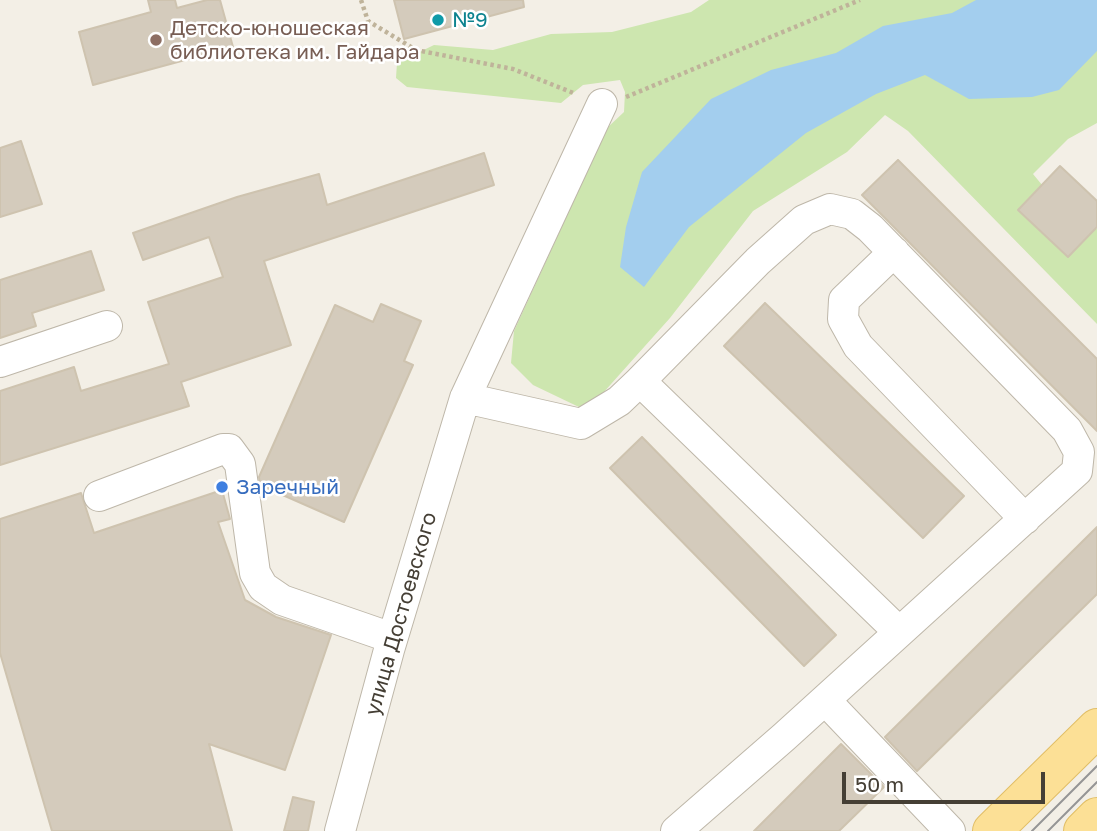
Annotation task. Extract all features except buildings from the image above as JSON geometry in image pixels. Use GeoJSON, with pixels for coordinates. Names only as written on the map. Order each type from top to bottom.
{"type":"FeatureCollection","features":[{"type":"Feature","properties":{"kind":"main road"},"geometry":{"type":"LineString","coordinates":[[992,831],[1097,728]]}},
{"type":"Feature","properties":{"kind":"main road"},"geometry":{"type":"LineString","coordinates":[[1083,831],[1097,817]]}},
{"type":"Feature","properties":{"kind":"lane","name":"улица Достоевского"},"geometry":{"type":"LineString","coordinates":[[340,831],[392,638],[465,398],[610,102]]}},
{"type":"Feature","properties":{"kind":"lane"},"geometry":{"type":"LineString","coordinates":[[465,398],[580,424],[619,401],[640,382],[758,261],[804,220],[830,209],[852,214],[894,252],[1067,430],[1079,452],[1077,471],[1025,520],[676,831]]}},
{"type":"Feature","properties":{"kind":"lane"},"geometry":{"type":"LineString","coordinates":[[894,252],[844,300],[843,319],[858,346],[1025,520]]}},
{"type":"Feature","properties":{"kind":"lane"},"geometry":{"type":"LineString","coordinates":[[0,362],[107,326]]}},
{"type":"Feature","properties":{"kind":"lane"},"geometry":{"type":"LineString","coordinates":[[640,382],[898,631]]}},
{"type":"Feature","properties":{"kind":"lane"},"geometry":{"type":"LineString","coordinates":[[99,496],[229,449],[240,464],[255,573],[263,587],[282,600],[392,638]]}},
{"type":"Feature","properties":{"kind":"lane"},"geometry":{"type":"LineString","coordinates":[[825,700],[950,831]]}},
{"type":"Feature","properties":{"kind":"path"},"geometry":{"type":"LineString","coordinates":[[610,102],[860,0]]}},
{"type":"Feature","properties":{"kind":"green space"},"geometry":{"type":"Polygon","coordinates":[[[709,0],[1097,0],[1097,123],[1068,139],[1033,174],[1076,226],[1097,229],[1097,324],[908,131],[885,115],[847,152],[753,211],[670,318],[603,393],[581,408],[533,385],[511,363],[514,331],[607,128],[624,112],[625,92],[620,80],[583,85],[561,103],[407,87],[396,78],[397,63],[434,45],[493,50],[551,34],[612,32],[691,12],[709,0]]]}},
{"type":"Feature","properties":{"kind":"water"},"geometry":{"type":"Polygon","coordinates":[[[976,0],[1097,0],[1097,51],[1059,90],[1032,97],[969,99],[925,75],[876,94],[806,133],[689,227],[644,287],[620,267],[626,227],[642,172],[711,99],[771,70],[836,53],[883,26],[952,13],[976,0]]]}},
{"type":"Feature","properties":{"kind":"tram line"},"geometry":{"type":"LineString","coordinates":[[1032,831],[1097,766]]}},
{"type":"Feature","properties":{"kind":"tram line"},"geometry":{"type":"LineString","coordinates":[[1048,831],[1097,782]]}},
{"type":"Feature","properties":{"kind":"place","name":"№9"},"geometry":{"type":"Point","coordinates":[438,20]}},
{"type":"Feature","properties":{"kind":"place","name":"Детско-юношеская библиотека им. Гайдара"},"geometry":{"type":"Point","coordinates":[156,40]}},
{"type":"Feature","properties":{"kind":"place","name":"Заречный"},"geometry":{"type":"Point","coordinates":[222,487]}}]}
